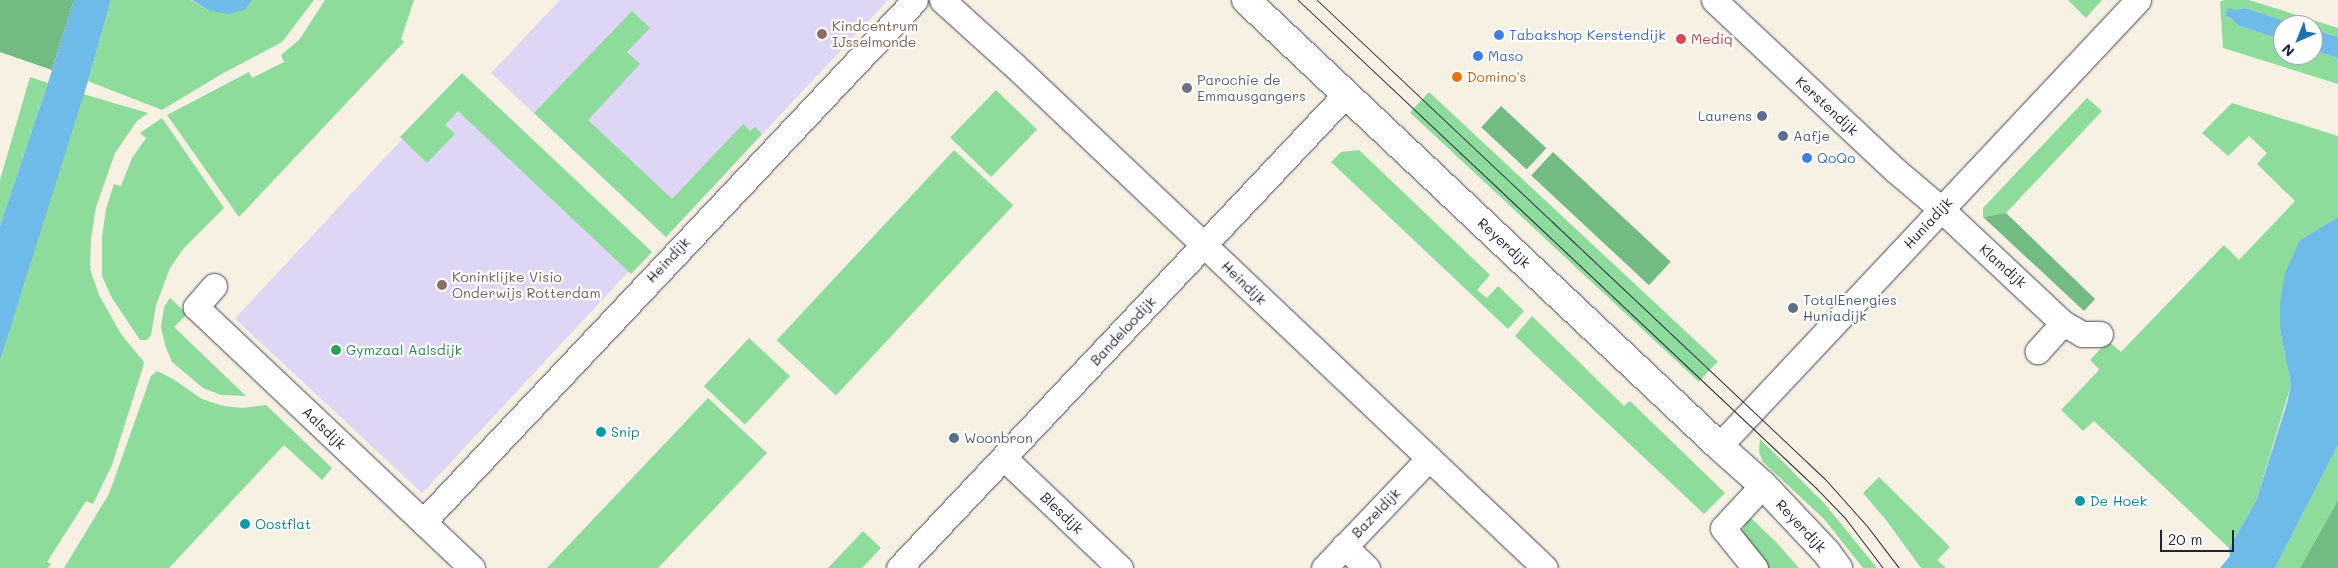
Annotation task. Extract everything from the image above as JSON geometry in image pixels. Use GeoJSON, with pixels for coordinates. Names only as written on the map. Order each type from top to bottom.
{"type":"FeatureCollection","features":[{"type":"Feature","properties":{"kind":"street","name":"Heindijk"},"geometry":{"type":"LineString","coordinates":[[423,522],[915,0]]}},
{"type":"Feature","properties":{"kind":"street","name":"Heindijk"},"geometry":{"type":"LineString","coordinates":[[942,0],[1204,244],[1545,568]]}},
{"type":"Feature","properties":{"kind":"street","name":"Reyerdijk"},"geometry":{"type":"LineString","coordinates":[[1246,0],[1719,446],[1763,485],[1827,553],[1838,568]]}},
{"type":"Feature","properties":{"kind":"street","name":"Kerstendijk"},"geometry":{"type":"LineString","coordinates":[[1714,0],[1895,170],[1941,209]]}},
{"type":"Feature","properties":{"kind":"street","name":"Huniadijk"},"geometry":{"type":"LineString","coordinates":[[1719,446],[2138,0]]}},
{"type":"Feature","properties":{"kind":"street","name":"Bandeloodijk"},"geometry":{"type":"LineString","coordinates":[[899,568],[1346,94]]}},
{"type":"Feature","properties":{"kind":"street","name":"Klamdijk"},"geometry":{"type":"LineString","coordinates":[[1941,209],[2064,323],[2082,334],[2100,334]]}},
{"type":"Feature","properties":{"kind":"street","name":"Aalsdijk"},"geometry":{"type":"LineString","coordinates":[[214,286],[196,307],[472,568]]}},
{"type":"Feature","properties":{"kind":"street"},"geometry":{"type":"LineString","coordinates":[[2038,351],[2064,323]]}},
{"type":"Feature","properties":{"kind":"street","name":"Blesdijk"},"geometry":{"type":"LineString","coordinates":[[1004,458],[1120,568]]}},
{"type":"Feature","properties":{"kind":"street","name":"Bazeldijk"},"geometry":{"type":"LineString","coordinates":[[1324,568],[1429,458]]}},
{"type":"Feature","properties":{"kind":"street"},"geometry":{"type":"LineString","coordinates":[[1755,568],[1723,528],[1763,485]]}},
{"type":"Feature","properties":{"kind":"street"},"geometry":{"type":"LineString","coordinates":[[1344,546],[1367,568]]}},
{"type":"Feature","properties":{"kind":"shaded area"},"geometry":{"type":"Polygon","coordinates":[[[560,0],[888,0],[666,237],[491,73],[560,0]]]}},
{"type":"Feature","properties":{"kind":"shaded area","name":"Koninklijke Visio Onderwijs Rotterdam"},"geometry":{"type":"Polygon","coordinates":[[[462,75],[649,250],[422,493],[235,319],[462,75]]]}},
{"type":"Feature","properties":{"kind":"green space"},"geometry":{"type":"Polygon","coordinates":[[[0,0],[74,0],[52,70],[0,52],[0,0]]]}},
{"type":"Feature","properties":{"kind":"green space"},"geometry":{"type":"Polygon","coordinates":[[[111,0],[191,0],[210,11],[246,9],[252,0],[314,0],[282,42],[220,75],[162,110],[88,81],[111,0]]]}},
{"type":"Feature","properties":{"kind":"green space"},"geometry":{"type":"Polygon","coordinates":[[[325,0],[414,0],[401,39],[404,42],[239,217],[167,115],[249,72],[252,78],[284,62],[281,55],[299,40],[325,0]]]}},
{"type":"Feature","properties":{"kind":"green space"},"geometry":{"type":"Polygon","coordinates":[[[2068,0],[2102,0],[2086,18],[2068,0]]]}},
{"type":"Feature","properties":{"kind":"green space"},"geometry":{"type":"Polygon","coordinates":[[[2224,0],[2249,0],[2297,15],[2273,15],[2273,17],[2245,8],[2234,10],[2225,16],[2231,18],[2239,26],[2273,37],[2273,64],[2223,48],[2220,2],[2224,0]]]}},
{"type":"Feature","properties":{"kind":"green space"},"geometry":{"type":"Polygon","coordinates":[[[632,11],[650,28],[627,52],[640,64],[588,120],[672,199],[743,124],[750,131],[755,127],[762,134],[666,237],[534,113],[632,11]]]}},
{"type":"Feature","properties":{"kind":"green space"},"geometry":{"type":"Polygon","coordinates":[[[2323,23],[2338,28],[2338,37],[2323,32],[2323,23]]]}},
{"type":"Feature","properties":{"kind":"green space"},"geometry":{"type":"Polygon","coordinates":[[[2323,53],[2338,58],[2338,84],[2277,65],[2323,65],[2323,53]]]}},
{"type":"Feature","properties":{"kind":"green space"},"geometry":{"type":"Polygon","coordinates":[[[462,73],[652,252],[631,274],[458,111],[445,125],[455,134],[427,163],[400,137],[462,73]]]}},
{"type":"Feature","properties":{"kind":"green space"},"geometry":{"type":"Polygon","coordinates":[[[30,77],[48,83],[0,226],[0,180],[30,77]]]}},
{"type":"Feature","properties":{"kind":"green space"},"geometry":{"type":"Polygon","coordinates":[[[996,90],[1037,130],[991,177],[950,137],[996,90]]]}},
{"type":"Feature","properties":{"kind":"green space"},"geometry":{"type":"Polygon","coordinates":[[[1429,92],[1718,361],[1699,382],[1410,112],[1429,92]]]}},
{"type":"Feature","properties":{"kind":"green space"},"geometry":{"type":"Polygon","coordinates":[[[83,94],[148,113],[137,121],[115,153],[96,207],[91,239],[90,269],[99,295],[121,334],[144,362],[112,465],[93,504],[86,501],[47,562],[51,564],[48,568],[0,568],[0,361],[83,94]]]}},
{"type":"Feature","properties":{"kind":"green space"},"geometry":{"type":"Polygon","coordinates":[[[2087,98],[2102,111],[2006,213],[1983,217],[1983,208],[2087,98]]]}},
{"type":"Feature","properties":{"kind":"green space"},"geometry":{"type":"Polygon","coordinates":[[[2232,103],[2338,136],[2338,217],[2300,240],[2280,303],[2280,330],[2291,385],[2256,501],[2229,548],[2094,421],[2083,431],[2061,410],[2098,371],[2099,369],[2090,360],[2108,341],[2121,352],[2224,245],[2239,260],[2295,201],[2257,164],[2267,153],[2249,136],[2228,156],[2202,133],[2232,103]]]}},
{"type":"Feature","properties":{"kind":"green space"},"geometry":{"type":"Polygon","coordinates":[[[1501,106],[1546,148],[1527,169],[1481,127],[1501,106]]]}},
{"type":"Feature","properties":{"kind":"green space"},"geometry":{"type":"Polygon","coordinates":[[[162,118],[224,208],[184,248],[170,268],[156,305],[151,335],[147,340],[140,340],[112,298],[102,276],[102,237],[106,209],[114,184],[121,186],[132,158],[146,138],[140,133],[162,118]]]}},
{"type":"Feature","properties":{"kind":"green space"},"geometry":{"type":"Polygon","coordinates":[[[954,150],[1013,205],[836,395],[777,340],[954,150]]]}},
{"type":"Feature","properties":{"kind":"green space"},"geometry":{"type":"Polygon","coordinates":[[[1359,150],[1490,275],[1477,290],[1487,298],[1498,286],[1524,311],[1508,329],[1331,162],[1341,152],[1359,150]]]}},
{"type":"Feature","properties":{"kind":"green space"},"geometry":{"type":"Polygon","coordinates":[[[1553,152],[1671,262],[1649,285],[1531,175],[1553,152]]]}},
{"type":"Feature","properties":{"kind":"green space"},"geometry":{"type":"Polygon","coordinates":[[[2006,213],[2095,299],[2084,311],[1983,217],[2006,213]]]}},
{"type":"Feature","properties":{"kind":"green space"},"geometry":{"type":"Polygon","coordinates":[[[170,298],[187,314],[174,327],[246,396],[221,395],[203,388],[172,362],[165,345],[161,327],[164,307],[170,298]]]}},
{"type":"Feature","properties":{"kind":"green space"},"geometry":{"type":"Polygon","coordinates":[[[1532,316],[1624,406],[1630,401],[1725,493],[1704,514],[1515,336],[1532,316]]]}},
{"type":"Feature","properties":{"kind":"green space"},"geometry":{"type":"Polygon","coordinates":[[[749,338],[790,376],[745,424],[704,386],[749,338]]]}},
{"type":"Feature","properties":{"kind":"green space"},"geometry":{"type":"Polygon","coordinates":[[[157,371],[173,379],[202,399],[223,406],[243,408],[266,405],[332,468],[322,480],[284,445],[169,568],[64,568],[109,494],[151,376],[157,371]]]}},
{"type":"Feature","properties":{"kind":"green space"},"geometry":{"type":"Polygon","coordinates":[[[708,398],[767,453],[658,568],[547,568],[708,398]]]}},
{"type":"Feature","properties":{"kind":"green space"},"geometry":{"type":"Polygon","coordinates":[[[1760,439],[1824,503],[1877,568],[1863,568],[1824,519],[1763,462],[1759,452],[1760,439]]]}},
{"type":"Feature","properties":{"kind":"green space"},"geometry":{"type":"Polygon","coordinates":[[[2338,445],[2338,500],[2300,568],[2275,568],[2338,445]]]}},
{"type":"Feature","properties":{"kind":"green space"},"geometry":{"type":"Polygon","coordinates":[[[1879,477],[1950,547],[1937,560],[1946,568],[1921,568],[1886,520],[1863,493],[1879,477]]]}},
{"type":"Feature","properties":{"kind":"green space"},"geometry":{"type":"Polygon","coordinates":[[[2338,500],[2338,568],[2300,568],[2338,500]]]}},
{"type":"Feature","properties":{"kind":"green space"},"geometry":{"type":"Polygon","coordinates":[[[1748,518],[1751,518],[1777,543],[1799,568],[1766,568],[1741,534],[1748,518]]]}},
{"type":"Feature","properties":{"kind":"green space"},"geometry":{"type":"Polygon","coordinates":[[[863,531],[881,548],[862,568],[828,568],[863,531]]]}},
{"type":"Feature","properties":{"kind":"water"},"geometry":{"type":"Polygon","coordinates":[[[74,0],[111,0],[88,81],[0,361],[0,226],[74,0]]]}},
{"type":"Feature","properties":{"kind":"water"},"geometry":{"type":"Polygon","coordinates":[[[192,0],[252,0],[246,9],[229,14],[210,11],[192,0]]]}},
{"type":"Feature","properties":{"kind":"water"},"geometry":{"type":"Polygon","coordinates":[[[2228,8],[2234,10],[2245,8],[2273,17],[2273,37],[2239,26],[2231,18],[2225,16],[2228,8]]]}},
{"type":"Feature","properties":{"kind":"water"},"geometry":{"type":"Polygon","coordinates":[[[2323,32],[2338,37],[2338,58],[2323,53],[2323,32]]]}},
{"type":"Feature","properties":{"kind":"water"},"geometry":{"type":"Polygon","coordinates":[[[2338,217],[2338,445],[2275,568],[2220,568],[2230,556],[2229,548],[2256,501],[2291,385],[2280,330],[2280,303],[2285,273],[2300,240],[2338,217]]]}},
{"type":"Feature","properties":{"kind":"tram line"},"geometry":{"type":"LineString","coordinates":[[1298,0],[1816,488],[1845,518],[1883,568]]}},
{"type":"Feature","properties":{"kind":"tram line"},"geometry":{"type":"LineString","coordinates":[[1317,0],[1825,479],[1867,526],[1899,568]]}},
{"type":"Feature","properties":{"kind":"place","name":"Kindcentrum IJsselmonde"},"geometry":{"type":"Point","coordinates":[822,34]}},
{"type":"Feature","properties":{"kind":"place","name":"Tabakshop Kerstendijk"},"geometry":{"type":"Point","coordinates":[1499,35]}},
{"type":"Feature","properties":{"kind":"place","name":"Mediq"},"geometry":{"type":"Point","coordinates":[1681,39]}},
{"type":"Feature","properties":{"kind":"place","name":"Maso"},"geometry":{"type":"Point","coordinates":[1478,56]}},
{"type":"Feature","properties":{"kind":"place","name":"Domino's"},"geometry":{"type":"Point","coordinates":[1457,77]}},
{"type":"Feature","properties":{"kind":"place","name":"Parochie de Emmausgangers"},"geometry":{"type":"Point","coordinates":[1187,88]}},
{"type":"Feature","properties":{"kind":"place","name":"Laurens"},"geometry":{"type":"Point","coordinates":[1762,116]}},
{"type":"Feature","properties":{"kind":"place","name":"Aafje"},"geometry":{"type":"Point","coordinates":[1783,136]}},
{"type":"Feature","properties":{"kind":"place","name":"QoQo"},"geometry":{"type":"Point","coordinates":[1807,158]}},
{"type":"Feature","properties":{"kind":"place","name":"Koninklijke Visio Onderwijs Rotterdam"},"geometry":{"type":"Point","coordinates":[442,285]}},
{"type":"Feature","properties":{"kind":"place","name":"TotalEnergies Huniadijk"},"geometry":{"type":"Point","coordinates":[1793,308]}},
{"type":"Feature","properties":{"kind":"place","name":"Gymzaal Aalsdijk"},"geometry":{"type":"Point","coordinates":[336,350]}},
{"type":"Feature","properties":{"kind":"place","name":"Snip"},"geometry":{"type":"Point","coordinates":[601,432]}},
{"type":"Feature","properties":{"kind":"place","name":"Woonbron"},"geometry":{"type":"Point","coordinates":[954,438]}},
{"type":"Feature","properties":{"kind":"place","name":"De Hoek"},"geometry":{"type":"Point","coordinates":[2080,501]}},
{"type":"Feature","properties":{"kind":"place","name":"Oostflat"},"geometry":{"type":"Point","coordinates":[245,524]}}]}
